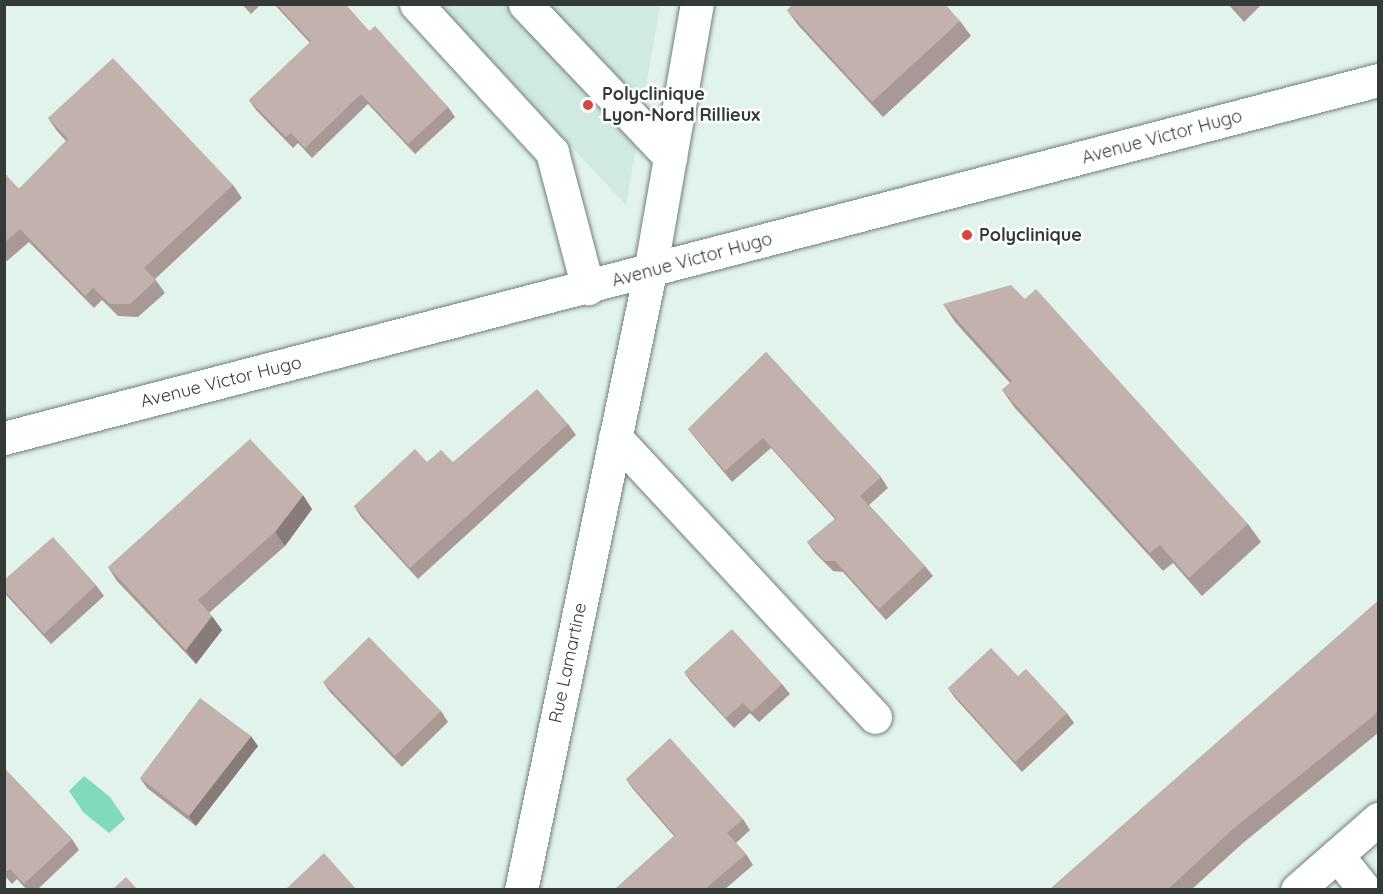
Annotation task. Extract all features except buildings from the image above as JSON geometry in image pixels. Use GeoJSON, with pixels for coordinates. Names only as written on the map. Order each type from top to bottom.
{"type":"FeatureCollection","features":[{"type":"Feature","properties":{"kind":"street"},"geometry":{"type":"LineString","coordinates":[[416,4],[552,152],[588,288]]}},
{"type":"Feature","properties":{"kind":"street"},"geometry":{"type":"LineString","coordinates":[[525,4],[670,157]]}},
{"type":"Feature","properties":{"kind":"street","name":"Rue Lamartine"},"geometry":{"type":"LineString","coordinates":[[521,890],[650,272],[697,4]]}},
{"type":"Feature","properties":{"kind":"street","name":"Avenue Victor Hugo"},"geometry":{"type":"LineString","coordinates":[[4,438],[650,272],[1378,80]]}},
{"type":"Feature","properties":{"kind":"street"},"geometry":{"type":"LineString","coordinates":[[615,437],[875,717]]}},
{"type":"Feature","properties":{"kind":"street"},"geometry":{"type":"LineString","coordinates":[[1297,890],[1378,819]]}},
{"type":"Feature","properties":{"kind":"street"},"geometry":{"type":"LineString","coordinates":[[1337,855],[1365,890]]}},
{"type":"Feature","properties":{"kind":"shaded area","name":"Polyclinique Lyon-Nord Rillieux"},"geometry":{"type":"Polygon","coordinates":[[[439,5],[660,5],[626,205],[439,5]]]}},
{"type":"Feature","properties":{"kind":"shaded area"},"geometry":{"type":"Polygon","coordinates":[[[84,776],[110,797],[125,819],[109,833],[83,812],[69,791],[84,776]]]}},
{"type":"Feature","properties":{"kind":"place","name":"Polyclinique Lyon-Nord Rillieux"},"geometry":{"type":"Point","coordinates":[588,105]}},
{"type":"Feature","properties":{"kind":"place","name":"Polyclinique"},"geometry":{"type":"Point","coordinates":[967,235]}}]}
